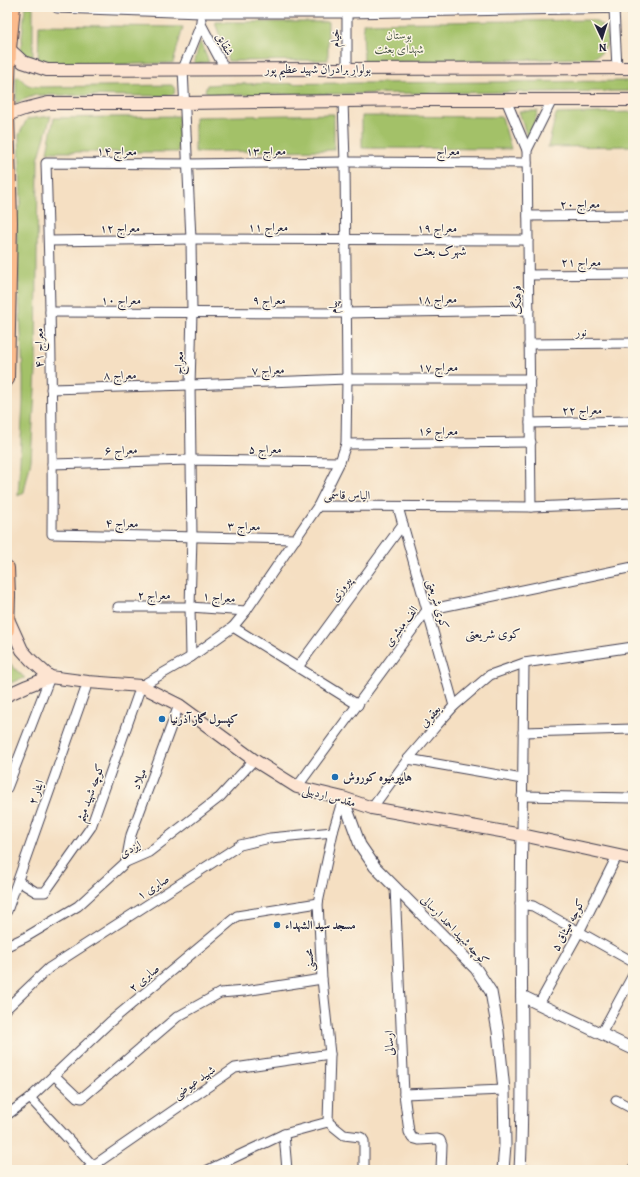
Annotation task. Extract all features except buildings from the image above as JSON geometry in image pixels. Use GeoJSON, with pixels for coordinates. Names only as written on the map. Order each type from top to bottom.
{"type":"FeatureCollection","features":[{"type":"Feature","properties":{"kind":"highway"},"geometry":{"type":"LineString","coordinates":[[7,379],[10,222],[7,115],[13,7]]}},
{"type":"Feature","properties":{"kind":"highway"},"geometry":{"type":"LineString","coordinates":[[7,568],[8,624]]}},
{"type":"Feature","properties":{"kind":"main road","name":"بولوار برادران شهید عظیم‌ پور"},"geometry":{"type":"LineString","coordinates":[[10,49],[23,62],[46,70],[633,68]]}},
{"type":"Feature","properties":{"kind":"main road"},"geometry":{"type":"LineString","coordinates":[[7,115],[24,109],[48,104],[633,100]]}},
{"type":"Feature","properties":{"kind":"main road"},"geometry":{"type":"LineString","coordinates":[[7,695],[50,677],[22,650],[8,624]]}},
{"type":"Feature","properties":{"kind":"main road","name":"مقدس اردبیلی"},"geometry":{"type":"LineString","coordinates":[[50,677],[88,682],[141,686],[179,705],[254,760],[297,787],[343,798],[372,808],[522,835],[633,859]]}},
{"type":"Feature","properties":{"kind":"street"},"geometry":{"type":"LineString","coordinates":[[57,8],[201,10],[633,8]]}},
{"type":"Feature","properties":{"kind":"street"},"geometry":{"type":"LineString","coordinates":[[614,9],[617,68]]}},
{"type":"Feature","properties":{"kind":"street","name":"شقایق"},"geometry":{"type":"LineString","coordinates":[[201,10],[201,24],[225,69]]}},
{"type":"Feature","properties":{"kind":"street","name":"خیام"},"geometry":{"type":"LineString","coordinates":[[347,10],[347,69]]}},
{"type":"Feature","properties":{"kind":"street"},"geometry":{"type":"LineString","coordinates":[[184,69],[201,24]]}},
{"type":"Feature","properties":{"kind":"street","name":"معراج"},"geometry":{"type":"LineString","coordinates":[[184,69],[184,104],[191,239],[192,312],[190,386],[192,537],[190,607],[191,657]]}},
{"type":"Feature","properties":{"kind":"street"},"geometry":{"type":"LineString","coordinates":[[506,100],[527,150]]}},
{"type":"Feature","properties":{"kind":"street","name":"فرهنگ"},"geometry":{"type":"LineString","coordinates":[[532,507],[527,150],[552,100]]}},
{"type":"Feature","properties":{"kind":"street","name":"پیام"},"geometry":{"type":"LineString","coordinates":[[318,506],[340,462],[346,444],[347,379],[343,101]]}},
{"type":"Feature","properties":{"kind":"street","name":"معراج"},"geometry":{"type":"LineString","coordinates":[[345,162],[527,163]]}},
{"type":"Feature","properties":{"kind":"street","name":"معراج ۱۳"},"geometry":{"type":"LineString","coordinates":[[188,164],[345,162]]}},
{"type":"Feature","properties":{"kind":"street","name":"معراج ۱۴"},"geometry":{"type":"LineString","coordinates":[[46,163],[188,164]]}},
{"type":"Feature","properties":{"kind":"street","name":"معراج ۴۱"},"geometry":{"type":"LineString","coordinates":[[46,163],[49,241],[52,534]]}},
{"type":"Feature","properties":{"kind":"street","name":"معراج ۲۰"},"geometry":{"type":"LineString","coordinates":[[528,216],[633,215]]}},
{"type":"Feature","properties":{"kind":"street","name":"معراج ۱۱"},"geometry":{"type":"LineString","coordinates":[[191,239],[345,239]]}},
{"type":"Feature","properties":{"kind":"street","name":"معراج ۱۲"},"geometry":{"type":"LineString","coordinates":[[49,241],[191,239]]}},
{"type":"Feature","properties":{"kind":"street","name":"معراج ۱۹"},"geometry":{"type":"LineString","coordinates":[[345,239],[528,240]]}},
{"type":"Feature","properties":{"kind":"street","name":"معراج ۲۱"},"geometry":{"type":"LineString","coordinates":[[528,275],[633,274]]}},
{"type":"Feature","properties":{"kind":"street","name":"معراج ۱۸"},"geometry":{"type":"LineString","coordinates":[[346,313],[529,310]]}},
{"type":"Feature","properties":{"kind":"street","name":"معراج ۱۰"},"geometry":{"type":"LineString","coordinates":[[50,312],[192,312]]}},
{"type":"Feature","properties":{"kind":"street","name":"معراج ۹"},"geometry":{"type":"LineString","coordinates":[[192,312],[346,313]]}},
{"type":"Feature","properties":{"kind":"street","name":"نور"},"geometry":{"type":"LineString","coordinates":[[529,344],[633,343]]}},
{"type":"Feature","properties":{"kind":"street","name":"معراج ۷"},"geometry":{"type":"LineString","coordinates":[[190,386],[347,379]]}},
{"type":"Feature","properties":{"kind":"street","name":"معراج ۱۷"},"geometry":{"type":"LineString","coordinates":[[347,379],[530,379]]}},
{"type":"Feature","properties":{"kind":"street","name":"معراج ۸"},"geometry":{"type":"LineString","coordinates":[[51,389],[190,386]]}},
{"type":"Feature","properties":{"kind":"street","name":"معراج ۲۲"},"geometry":{"type":"LineString","coordinates":[[530,423],[633,422]]}},
{"type":"Feature","properties":{"kind":"street","name":"معراج ۱۶"},"geometry":{"type":"LineString","coordinates":[[346,444],[531,442]]}},
{"type":"Feature","properties":{"kind":"street","name":"معراج ۵"},"geometry":{"type":"LineString","coordinates":[[190,460],[340,462]]}},
{"type":"Feature","properties":{"kind":"street","name":"معراج ۶"},"geometry":{"type":"LineString","coordinates":[[52,464],[190,460]]}},
{"type":"Feature","properties":{"kind":"street","name":"الیاس قاسمی"},"geometry":{"type":"LineString","coordinates":[[141,686],[191,657],[233,627],[246,611],[318,506],[532,507],[633,503]]}},
{"type":"Feature","properties":{"kind":"street","name":"کوی شریعتی"},"geometry":{"type":"LineString","coordinates":[[398,507],[454,706]]}},
{"type":"Feature","properties":{"kind":"street","name":"پیروزی"},"geometry":{"type":"LineString","coordinates":[[298,667],[403,524]]}},
{"type":"Feature","properties":{"kind":"street","name":"معراج ۴"},"geometry":{"type":"LineString","coordinates":[[52,534],[192,537]]}},
{"type":"Feature","properties":{"kind":"street","name":"معراج ۳"},"geometry":{"type":"LineString","coordinates":[[192,537],[296,539]]}},
{"type":"Feature","properties":{"kind":"street","name":"الف مبشری"},"geometry":{"type":"LineString","coordinates":[[297,787],[427,610],[633,567]]}},
{"type":"Feature","properties":{"kind":"street","name":"معراج ۲"},"geometry":{"type":"LineString","coordinates":[[118,607],[190,607]]}},
{"type":"Feature","properties":{"kind":"street","name":"معراج ۱"},"geometry":{"type":"LineString","coordinates":[[190,607],[246,611]]}},
{"type":"Feature","properties":{"kind":"street"},"geometry":{"type":"LineString","coordinates":[[233,627],[358,705]]}},
{"type":"Feature","properties":{"kind":"street","name":"یعقوبی"},"geometry":{"type":"LineString","coordinates":[[372,808],[408,759],[437,725],[454,706],[490,675],[524,663],[633,647]]}},
{"type":"Feature","properties":{"kind":"street"},"geometry":{"type":"LineString","coordinates":[[520,1170],[522,1144],[522,996],[520,904],[524,663]]}},
{"type":"Feature","properties":{"kind":"street"},"geometry":{"type":"LineString","coordinates":[[7,788],[50,677]]}},
{"type":"Feature","properties":{"kind":"street","name":"ایثار ۲"},"geometry":{"type":"LineString","coordinates":[[7,911],[88,682]]}},
{"type":"Feature","properties":{"kind":"street","name":"کوچه شهید میثم"},"geometry":{"type":"LineString","coordinates":[[18,881],[36,892],[45,892],[91,828],[141,686]]}},
{"type":"Feature","properties":{"kind":"street","name":"میلاد"},"geometry":{"type":"LineString","coordinates":[[126,862],[131,835],[179,705]]}},
{"type":"Feature","properties":{"kind":"street"},"geometry":{"type":"LineString","coordinates":[[523,732],[633,729]]}},
{"type":"Feature","properties":{"kind":"street"},"geometry":{"type":"LineString","coordinates":[[408,759],[522,779]]}},
{"type":"Feature","properties":{"kind":"street","name":"ایزدی"},"geometry":{"type":"LineString","coordinates":[[7,946],[26,937],[78,906],[126,862],[149,852],[220,797],[254,760]]}},
{"type":"Feature","properties":{"kind":"street"},"geometry":{"type":"LineString","coordinates":[[522,796],[633,798]]}},
{"type":"Feature","properties":{"kind":"street","name":"محسنی"},"geometry":{"type":"LineString","coordinates":[[328,1122],[330,1054],[322,979],[318,903],[333,832],[343,798]]}},
{"type":"Feature","properties":{"kind":"street","name":"کوچه شهید احمد ارسالی"},"geometry":{"type":"LineString","coordinates":[[343,798],[360,845],[375,867],[476,969],[491,992],[498,1032],[504,1090],[505,1145],[503,1170]]}},
{"type":"Feature","properties":{"kind":"street","name":"صابری ۱"},"geometry":{"type":"LineString","coordinates":[[7,1008],[49,968],[240,845],[270,838],[333,832]]}},
{"type":"Feature","properties":{"kind":"street","name":"کوچه میثاق ۵"},"geometry":{"type":"LineString","coordinates":[[539,1004],[579,932],[617,856]]}},
{"type":"Feature","properties":{"kind":"street","name":"ارسالی"},"geometry":{"type":"LineString","coordinates":[[395,887],[404,1094],[409,1132],[412,1138],[419,1140],[440,1140],[442,1145],[441,1170]]}},
{"type":"Feature","properties":{"kind":"street","name":"صابری ۲"},"geometry":{"type":"LineString","coordinates":[[7,1115],[30,1098],[110,1022],[238,916],[318,903]]}},
{"type":"Feature","properties":{"kind":"street"},"geometry":{"type":"LineString","coordinates":[[520,904],[533,906],[633,962]]}},
{"type":"Feature","properties":{"kind":"street"},"geometry":{"type":"LineString","coordinates":[[601,1034],[633,975]]}},
{"type":"Feature","properties":{"kind":"street"},"geometry":{"type":"LineString","coordinates":[[54,1075],[77,1097],[82,1098],[177,1017],[220,993],[245,991],[322,979]]}},
{"type":"Feature","properties":{"kind":"street"},"geometry":{"type":"LineString","coordinates":[[522,996],[633,1049]]}},
{"type":"Feature","properties":{"kind":"street","name":"شهید عیوضی"},"geometry":{"type":"LineString","coordinates":[[92,1169],[235,1068],[330,1054]]}},
{"type":"Feature","properties":{"kind":"street"},"geometry":{"type":"LineString","coordinates":[[404,1094],[504,1090]]}},
{"type":"Feature","properties":{"kind":"street"},"geometry":{"type":"LineString","coordinates":[[30,1098],[92,1169]]}},
{"type":"Feature","properties":{"kind":"street"},"geometry":{"type":"LineString","coordinates":[[616,1100],[633,1109]]}},
{"type":"Feature","properties":{"kind":"street"},"geometry":{"type":"LineString","coordinates":[[208,1170],[218,1167],[284,1134],[328,1122],[344,1135],[362,1138],[364,1141],[364,1170]]}},
{"type":"Feature","properties":{"kind":"street"},"geometry":{"type":"LineString","coordinates":[[284,1134],[287,1170]]}},
{"type":"Feature","properties":{"kind":"green space"},"geometry":{"type":"Polygon","coordinates":[[[25,7],[33,7],[33,63],[24,57],[21,48],[25,7]]]}},
{"type":"Feature","properties":{"kind":"green space","name":"بوستان شهدای بعثت"},"geometry":{"type":"Polygon","coordinates":[[[591,20],[603,27],[608,38],[604,50],[593,58],[364,63],[363,23],[591,20]]]}},
{"type":"Feature","properties":{"kind":"green space"},"geometry":{"type":"Polygon","coordinates":[[[215,22],[328,22],[328,60],[228,61],[215,22]]]}},
{"type":"Feature","properties":{"kind":"green space"},"geometry":{"type":"Polygon","coordinates":[[[39,25],[183,27],[173,63],[61,66],[44,65],[38,62],[39,25]]]}},
{"type":"Feature","properties":{"kind":"green space"},"geometry":{"type":"Polygon","coordinates":[[[200,41],[209,62],[194,64],[200,41]]]}},
{"type":"Feature","properties":{"kind":"green space"},"geometry":{"type":"Polygon","coordinates":[[[19,76],[28,85],[41,87],[172,85],[175,89],[174,94],[168,96],[36,95],[16,104],[16,77],[19,76]]]}},
{"type":"Feature","properties":{"kind":"green space"},"geometry":{"type":"Polygon","coordinates":[[[633,81],[633,91],[210,95],[205,91],[207,85],[221,84],[633,81]]]}},
{"type":"Feature","properties":{"kind":"green space"},"geometry":{"type":"Polygon","coordinates":[[[519,111],[538,111],[528,141],[519,111]]]}},
{"type":"Feature","properties":{"kind":"green space"},"geometry":{"type":"Polygon","coordinates":[[[633,112],[633,146],[548,147],[556,114],[633,112]]]}},
{"type":"Feature","properties":{"kind":"green space"},"geometry":{"type":"Polygon","coordinates":[[[334,114],[334,150],[195,152],[195,117],[334,114]]]}},
{"type":"Feature","properties":{"kind":"green space"},"geometry":{"type":"Polygon","coordinates":[[[51,116],[38,160],[36,371],[31,460],[24,492],[18,496],[23,402],[16,218],[21,201],[19,135],[27,119],[51,116]]]}},
{"type":"Feature","properties":{"kind":"green space"},"geometry":{"type":"Polygon","coordinates":[[[179,116],[178,152],[47,152],[54,118],[179,116]]]}},
{"type":"Feature","properties":{"kind":"green space"},"geometry":{"type":"Polygon","coordinates":[[[362,116],[502,117],[511,149],[362,148],[362,116]]]}},
{"type":"Feature","properties":{"kind":"green space"},"geometry":{"type":"Polygon","coordinates":[[[7,659],[13,667],[25,678],[7,684],[7,659]]]}},
{"type":"Feature","properties":{"kind":"place","name":"کپسول گاز آذرنیا"},"geometry":{"type":"Point","coordinates":[162,719]}},
{"type":"Feature","properties":{"kind":"place","name":"هایپرمیوه کوروش"},"geometry":{"type":"Point","coordinates":[335,777]}},
{"type":"Feature","properties":{"kind":"place","name":"مسجد سید الشهداء"},"geometry":{"type":"Point","coordinates":[277,925]}},
{"type":"Feature","properties":{"kind":"district","name":"شهرک بعثت"},"geometry":{"type":"Point","coordinates":[440,250]}},
{"type":"Feature","properties":{"kind":"district","name":"کوی شریعتی"},"geometry":{"type":"Point","coordinates":[493,633]}}]}
